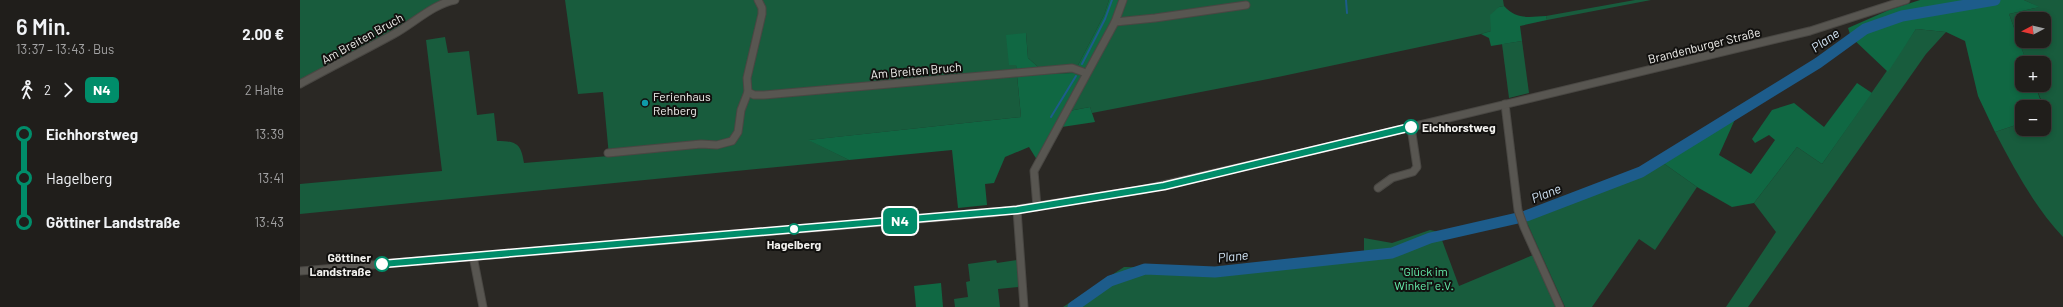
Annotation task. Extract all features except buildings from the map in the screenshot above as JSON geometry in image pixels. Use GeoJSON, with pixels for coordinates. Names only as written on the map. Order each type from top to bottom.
{"type":"FeatureCollection","features":[{"type":"Feature","properties":{"kind":"street","name":"Am Breiten Bruch"},"geometry":{"type":"LineString","coordinates":[[300,84],[394,34],[435,8],[448,1],[455,0]]}},
{"type":"Feature","properties":{"kind":"street"},"geometry":{"type":"LineString","coordinates":[[608,153],[701,144],[717,146],[728,143],[735,138],[738,132],[741,110],[748,92],[747,78],[762,14],[762,8],[758,0]]}},
{"type":"Feature","properties":{"kind":"street"},"geometry":{"type":"LineString","coordinates":[[1037,207],[1034,171],[1057,133],[1086,73],[1115,22],[1123,0]]}},
{"type":"Feature","properties":{"kind":"street","name":"Brandenburger Straße"},"geometry":{"type":"LineString","coordinates":[[1505,104],[1810,31],[1906,0]]}},
{"type":"Feature","properties":{"kind":"street"},"geometry":{"type":"LineString","coordinates":[[1115,22],[1246,5]]}},
{"type":"Feature","properties":{"kind":"street","name":"Am Breiten Bruch"},"geometry":{"type":"LineString","coordinates":[[748,92],[754,95],[764,95],[1072,68],[1086,73]]}},
{"type":"Feature","properties":{"kind":"street"},"geometry":{"type":"LineString","coordinates":[[300,271],[1017,210],[1165,186],[1505,104],[1518,210],[1524,227],[1560,307]]}},
{"type":"Feature","properties":{"kind":"street"},"geometry":{"type":"LineString","coordinates":[[1378,188],[1392,178],[1414,172],[1417,167],[1411,127]]}},
{"type":"Feature","properties":{"kind":"street"},"geometry":{"type":"LineString","coordinates":[[1017,210],[1024,307]]}},
{"type":"Feature","properties":{"kind":"street"},"geometry":{"type":"LineString","coordinates":[[473,256],[483,307]]}},
{"type":"Feature","properties":{"kind":"green space"},"geometry":{"type":"Polygon","coordinates":[[[300,0],[445,0],[396,30],[300,81],[300,0]]]}},
{"type":"Feature","properties":{"kind":"green space"},"geometry":{"type":"Polygon","coordinates":[[[565,0],[1109,0],[1104,15],[1074,73],[1046,74],[1028,58],[1026,33],[1009,65],[1016,65],[1021,117],[809,140],[849,160],[300,214],[300,184],[442,171],[426,40],[445,37],[448,53],[469,51],[477,115],[494,113],[497,141],[514,143],[517,145],[524,163],[609,156],[603,92],[578,94],[565,0]]]}},
{"type":"Feature","properties":{"kind":"green space"},"geometry":{"type":"Polygon","coordinates":[[[1109,0],[1120,0],[1113,21],[1069,111],[1090,107],[1095,122],[1055,128],[1037,160],[1029,147],[1005,157],[994,183],[985,184],[987,205],[958,208],[952,150],[849,160],[808,140],[1021,117],[1016,65],[1009,65],[1006,35],[1026,33],[1028,58],[1046,74],[1074,73],[1104,15],[1109,0]]]}},
{"type":"Feature","properties":{"kind":"green space"},"geometry":{"type":"Polygon","coordinates":[[[1120,0],[1503,0],[1504,6],[1499,7],[1491,31],[1481,34],[1278,77],[1092,113],[1090,107],[1069,111],[1120,0]]]}},
{"type":"Feature","properties":{"kind":"green space"},"geometry":{"type":"Polygon","coordinates":[[[1635,0],[1651,0],[1547,20],[1546,16],[1635,0]]]}},
{"type":"Feature","properties":{"kind":"green space"},"geometry":{"type":"Polygon","coordinates":[[[1920,0],[2024,0],[2040,7],[2009,14],[2015,30],[2015,48],[2021,48],[2024,56],[2015,56],[2015,92],[2038,92],[2040,100],[2015,100],[2015,125],[1995,132],[1978,96],[1965,41],[1946,32],[1916,29],[1888,72],[1851,37],[1848,28],[1889,10],[1920,0]]]}},
{"type":"Feature","properties":{"kind":"green space"},"geometry":{"type":"Polygon","coordinates":[[[2024,0],[2063,0],[2063,237],[2034,200],[1995,132],[2015,125],[2015,136],[2051,136],[2051,100],[2041,100],[2038,92],[2051,92],[2051,56],[2024,56],[2021,48],[2051,48],[2051,12],[2018,12],[2039,7],[2024,0]]]}},
{"type":"Feature","properties":{"kind":"green space"},"geometry":{"type":"Polygon","coordinates":[[[1504,6],[1519,16],[1546,16],[1547,20],[1520,26],[1522,41],[1491,46],[1489,38],[1481,34],[1491,31],[1490,15],[1499,7],[1504,6]]]}},
{"type":"Feature","properties":{"kind":"green space"},"geometry":{"type":"Polygon","coordinates":[[[2015,13],[2015,30],[2009,14],[2015,13]]]}},
{"type":"Feature","properties":{"kind":"green space"},"geometry":{"type":"Polygon","coordinates":[[[1916,29],[1946,32],[1926,54],[1748,307],[1726,307],[1776,232],[1754,203],[1797,147],[1822,164],[1916,29]]]}},
{"type":"Feature","properties":{"kind":"green space"},"geometry":{"type":"Polygon","coordinates":[[[1522,41],[1529,93],[1509,98],[1502,44],[1522,41]]]}},
{"type":"Feature","properties":{"kind":"green space"},"geometry":{"type":"Polygon","coordinates":[[[1857,83],[1872,93],[1822,164],[1797,147],[1754,203],[1732,207],[1697,187],[1659,160],[1740,108],[1719,155],[1751,174],[1775,140],[1769,135],[1755,143],[1752,139],[1772,110],[1794,103],[1824,127],[1857,83]]]}},
{"type":"Feature","properties":{"kind":"green space"},"geometry":{"type":"Polygon","coordinates":[[[1659,160],[1697,187],[1655,250],[1639,239],[1592,307],[1565,307],[1523,214],[1641,172],[1659,160]]]}},
{"type":"Feature","properties":{"kind":"green space","name":"\"Glück im Winkel\" e.V."},"geometry":{"type":"Polygon","coordinates":[[[1430,230],[1439,232],[1459,286],[1533,255],[1557,307],[1063,307],[1124,267],[1220,268],[1287,263],[1364,253],[1364,238],[1392,243],[1430,230]]]}},
{"type":"Feature","properties":{"kind":"green space"},"geometry":{"type":"Polygon","coordinates":[[[996,260],[997,263],[1017,260],[1019,287],[998,289],[1000,307],[955,307],[954,299],[968,297],[966,282],[970,281],[968,264],[996,260]]]}},
{"type":"Feature","properties":{"kind":"green space"},"geometry":{"type":"Polygon","coordinates":[[[941,283],[943,307],[916,307],[914,286],[941,283]]]}},
{"type":"Feature","properties":{"kind":"waterway"},"geometry":{"type":"LineString","coordinates":[[1082,64],[1105,19],[1112,0]]}},
{"type":"Feature","properties":{"kind":"waterway"},"geometry":{"type":"LineString","coordinates":[[1346,0],[1347,13]]}},
{"type":"Feature","properties":{"kind":"waterway","name":"Plane"},"geometry":{"type":"LineString","coordinates":[[1073,307],[1110,281],[1145,269],[1215,272],[1392,253],[1430,238],[1526,216],[1641,172],[1818,63],[1865,29],[1902,16],[1995,0]]}},
{"type":"Feature","properties":{"kind":"waterway"},"geometry":{"type":"LineString","coordinates":[[1051,117],[1076,76]]}},
{"type":"Feature","properties":{"kind":"bus line","name":"N4"},"geometry":{"type":"LineString","coordinates":[[382,264],[1017,210],[1164,186],[1411,127]]}},
{"type":"Feature","properties":{"kind":"place","name":"Ferienhaus Rehberg"},"geometry":{"type":"Point","coordinates":[645,103]}},
{"type":"Feature","properties":{"kind":"place","name":"Eichhorstweg"},"geometry":{"type":"Point","coordinates":[1411,127]}},
{"type":"Feature","properties":{"kind":"place","name":"Hagelberg"},"geometry":{"type":"Point","coordinates":[794,229]}},
{"type":"Feature","properties":{"kind":"place","name":"Göttiner Landstraße"},"geometry":{"type":"Point","coordinates":[382,264]}}]}
